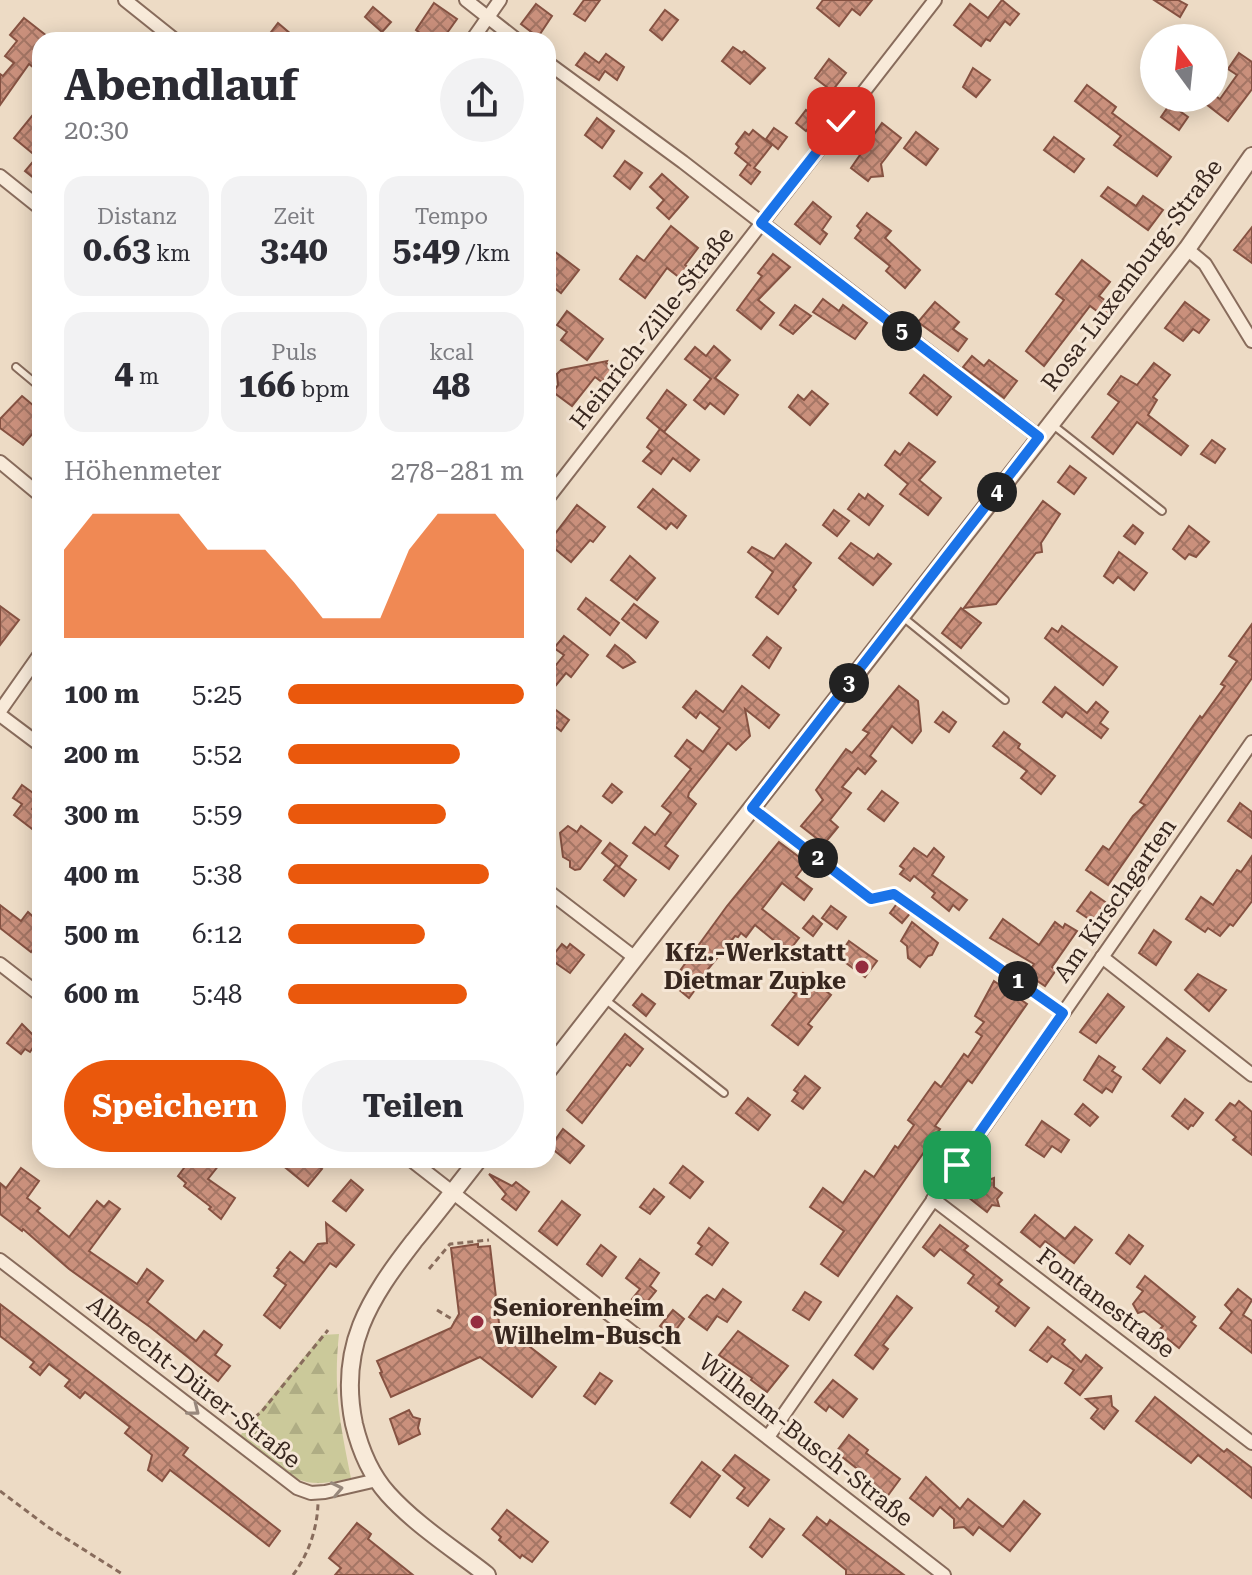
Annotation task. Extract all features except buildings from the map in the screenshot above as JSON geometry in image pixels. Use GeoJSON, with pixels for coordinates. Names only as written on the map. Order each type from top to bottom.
{"type":"FeatureCollection","features":[{"type":"Feature","properties":{"kind":"street"},"geometry":{"type":"LineString","coordinates":[[125,0],[165,32]]}},
{"type":"Feature","properties":{"kind":"street"},"geometry":{"type":"LineString","coordinates":[[466,0],[506,32]]}},
{"type":"Feature","properties":{"kind":"street"},"geometry":{"type":"LineString","coordinates":[[478,32],[500,0]]}},
{"type":"Feature","properties":{"kind":"street","name":"Heinrich-Zille-Straße"},"geometry":{"type":"LineString","coordinates":[[556,488],[935,0]]}},
{"type":"Feature","properties":{"kind":"street","name":"Heinrich-Zille-Straße"},"geometry":{"type":"LineString","coordinates":[[556,69],[1039,437]]}},
{"type":"Feature","properties":{"kind":"street","name":"Rosa-Luxemburg-Straße"},"geometry":{"type":"LineString","coordinates":[[556,1060],[1187,249],[1252,156]]}},
{"type":"Feature","properties":{"kind":"street"},"geometry":{"type":"LineString","coordinates":[[0,176],[32,202]]}},
{"type":"Feature","properties":{"kind":"street"},"geometry":{"type":"LineString","coordinates":[[1187,249],[1205,264],[1252,341]]}},
{"type":"Feature","properties":{"kind":"street"},"geometry":{"type":"LineString","coordinates":[[0,462],[32,488]]}},
{"type":"Feature","properties":{"kind":"street"},"geometry":{"type":"LineString","coordinates":[[32,666],[0,713],[32,739]]}},
{"type":"Feature","properties":{"kind":"street","name":"Am Kirschgarten"},"geometry":{"type":"LineString","coordinates":[[768,1437],[1252,742]]}},
{"type":"Feature","properties":{"kind":"street"},"geometry":{"type":"LineString","coordinates":[[556,897],[634,957]]}},
{"type":"Feature","properties":{"kind":"street"},"geometry":{"type":"LineString","coordinates":[[1102,957],[1252,1075]]}},
{"type":"Feature","properties":{"kind":"street"},"geometry":{"type":"LineString","coordinates":[[0,964],[32,989]]}},
{"type":"Feature","properties":{"kind":"street","name":"Wilhelm-Busch-Straße"},"geometry":{"type":"LineString","coordinates":[[421,1168],[944,1575]]}},
{"type":"Feature","properties":{"kind":"street"},"geometry":{"type":"LineString","coordinates":[[472,1168],[378,1289],[358,1330],[349,1374],[351,1411],[365,1458],[377,1480],[395,1501],[487,1575]]}},
{"type":"Feature","properties":{"kind":"street","name":"Fontanestraße"},"geometry":{"type":"LineString","coordinates":[[933,1199],[1252,1443]]}},
{"type":"Feature","properties":{"kind":"street","name":"Albrecht-Dürer-Straße"},"geometry":{"type":"LineString","coordinates":[[0,1260],[297,1488],[318,1492],[377,1480]]}},
{"type":"Feature","properties":{"kind":"lane"},"geometry":{"type":"LineString","coordinates":[[16,367],[32,380]]}},
{"type":"Feature","properties":{"kind":"lane","name":"Rosa-Luxemburg-Straße"},"geometry":{"type":"LineString","coordinates":[[1050,423],[1162,511]]}},
{"type":"Feature","properties":{"kind":"lane"},"geometry":{"type":"LineString","coordinates":[[901,616],[1005,700]]}},
{"type":"Feature","properties":{"kind":"lane"},"geometry":{"type":"LineString","coordinates":[[752,808],[871,899],[894,894]]}},
{"type":"Feature","properties":{"kind":"lane"},"geometry":{"type":"LineString","coordinates":[[603,998],[724,1093]]}},
{"type":"Feature","properties":{"kind":"path"},"geometry":{"type":"LineString","coordinates":[[894,894],[1063,1013]]}},
{"type":"Feature","properties":{"kind":"path"},"geometry":{"type":"LineString","coordinates":[[429,1269],[450,1244],[487,1239],[499,1244]]}},
{"type":"Feature","properties":{"kind":"path"},"geometry":{"type":"LineString","coordinates":[[437,1310],[455,1321]]}},
{"type":"Feature","properties":{"kind":"path"},"geometry":{"type":"LineString","coordinates":[[223,1433],[252,1420],[263,1410],[328,1330]]}},
{"type":"Feature","properties":{"kind":"path"},"geometry":{"type":"LineString","coordinates":[[0,1491],[48,1527],[124,1575]]}},
{"type":"Feature","properties":{"kind":"path"},"geometry":{"type":"LineString","coordinates":[[293,1575],[303,1562],[313,1537],[318,1492]]}},
{"type":"Feature","properties":{"kind":"green space"},"geometry":{"type":"Polygon","coordinates":[[[339,1334],[339,1406],[351,1478],[324,1483],[307,1482],[280,1469],[239,1437],[322,1335],[339,1334]]]}},
{"type":"Feature","properties":{"kind":"place","name":"Kfz.-Werkstatt Dietmar Zupke"},"geometry":{"type":"Point","coordinates":[862,967]}},
{"type":"Feature","properties":{"kind":"place","name":"Seniorenheim Wilhelm-Busch"},"geometry":{"type":"Point","coordinates":[477,1322]}},
{"type":"Feature","properties":{"kind":"route"},"geometry":{"type":"LineString","coordinates":[[841,121],[761,223],[1039,437],[752,808],[871,899],[894,894],[1063,1013],[957,1165]]}}]}
